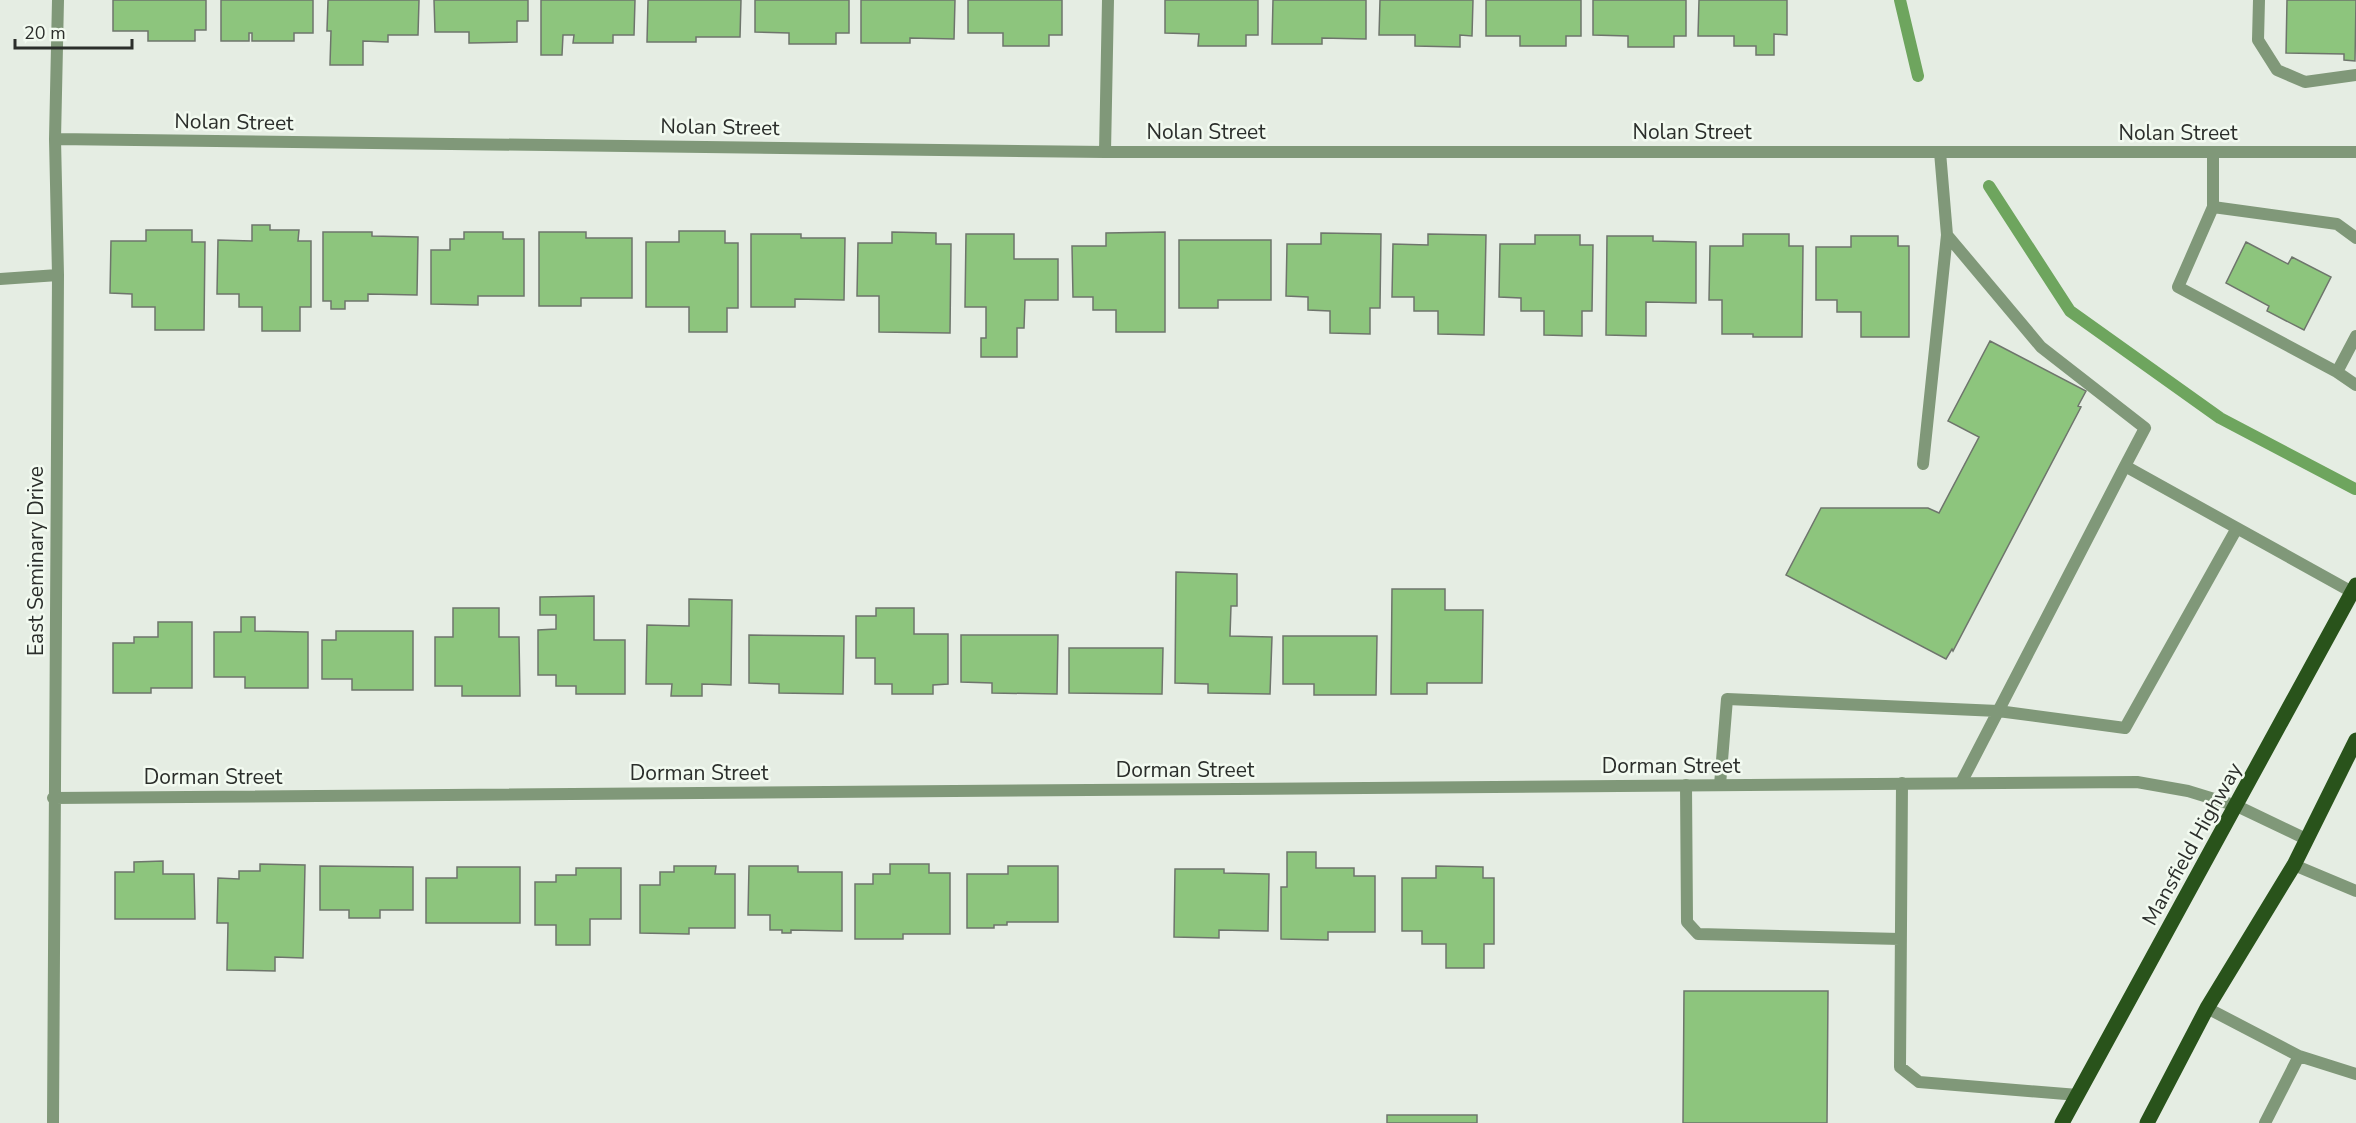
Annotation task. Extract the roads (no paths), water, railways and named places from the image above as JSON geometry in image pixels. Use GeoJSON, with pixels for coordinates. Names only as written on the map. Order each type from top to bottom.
{"type":"FeatureCollection","features":[{"type":"Feature","properties":{"kind":"main road","name":"Mansfield Highway"},"geometry":{"type":"LineString","coordinates":[[2062,1123],[2354,588]]}},
{"type":"Feature","properties":{"kind":"main road"},"geometry":{"type":"LineString","coordinates":[[2147,1123],[2207,1008],[2294,865],[2356,740]]}},
{"type":"Feature","properties":{"kind":"street","name":"East Seminary Drive"},"geometry":{"type":"LineString","coordinates":[[53,1123],[53,798],[58,275],[55,139],[58,0]]}},
{"type":"Feature","properties":{"kind":"street"},"geometry":{"type":"LineString","coordinates":[[1105,152],[1108,0]]}},
{"type":"Feature","properties":{"kind":"street"},"geometry":{"type":"LineString","coordinates":[[2259,0],[2259,40],[2277,70],[2305,82],[2356,75]]}},
{"type":"Feature","properties":{"kind":"street","name":"Nolan Street"},"geometry":{"type":"LineString","coordinates":[[55,139],[1105,152],[2356,152]]}},
{"type":"Feature","properties":{"kind":"street"},"geometry":{"type":"LineString","coordinates":[[1923,464],[1947,235],[1940,152]]}},
{"type":"Feature","properties":{"kind":"street"},"geometry":{"type":"LineString","coordinates":[[2213,152],[2213,207],[2178,286],[2337,372],[2356,385]]}},
{"type":"Feature","properties":{"kind":"street"},"geometry":{"type":"LineString","coordinates":[[2213,207],[2337,224],[2356,238]]}},
{"type":"Feature","properties":{"kind":"street"},"geometry":{"type":"LineString","coordinates":[[1947,235],[2041,347],[2145,428],[1960,783]]}},
{"type":"Feature","properties":{"kind":"street"},"geometry":{"type":"LineString","coordinates":[[0,279],[58,275]]}},
{"type":"Feature","properties":{"kind":"street"},"geometry":{"type":"LineString","coordinates":[[2337,372],[2356,336]]}},
{"type":"Feature","properties":{"kind":"street"},"geometry":{"type":"LineString","coordinates":[[2125,466],[2237,528],[2354,588]]}},
{"type":"Feature","properties":{"kind":"street"},"geometry":{"type":"LineString","coordinates":[[1720,785],[1727,699],[1998,711],[2125,728],[2237,528]]}},
{"type":"Feature","properties":{"kind":"street","name":"Dorman Street"},"geometry":{"type":"LineString","coordinates":[[53,798],[2137,782],[2188,791],[2236,806],[2306,839]]}},
{"type":"Feature","properties":{"kind":"street"},"geometry":{"type":"LineString","coordinates":[[1902,783],[1900,1066],[1918,1082],[2078,1095]]}},
{"type":"Feature","properties":{"kind":"street"},"geometry":{"type":"LineString","coordinates":[[1686,785],[1687,922],[1698,934],[1900,939]]}},
{"type":"Feature","properties":{"kind":"street"},"geometry":{"type":"LineString","coordinates":[[2294,865],[2356,891]]}},
{"type":"Feature","properties":{"kind":"street"},"geometry":{"type":"LineString","coordinates":[[2207,1008],[2299,1056],[2356,1074]]}},
{"type":"Feature","properties":{"kind":"street"},"geometry":{"type":"LineString","coordinates":[[2265,1123],[2299,1056]]}},
{"type":"Feature","properties":{"kind":"waterway"},"geometry":{"type":"LineString","coordinates":[[1900,0],[1918,76]]}},
{"type":"Feature","properties":{"kind":"waterway"},"geometry":{"type":"LineString","coordinates":[[1989,186],[2070,311],[2220,418],[2355,489]]}}]}
